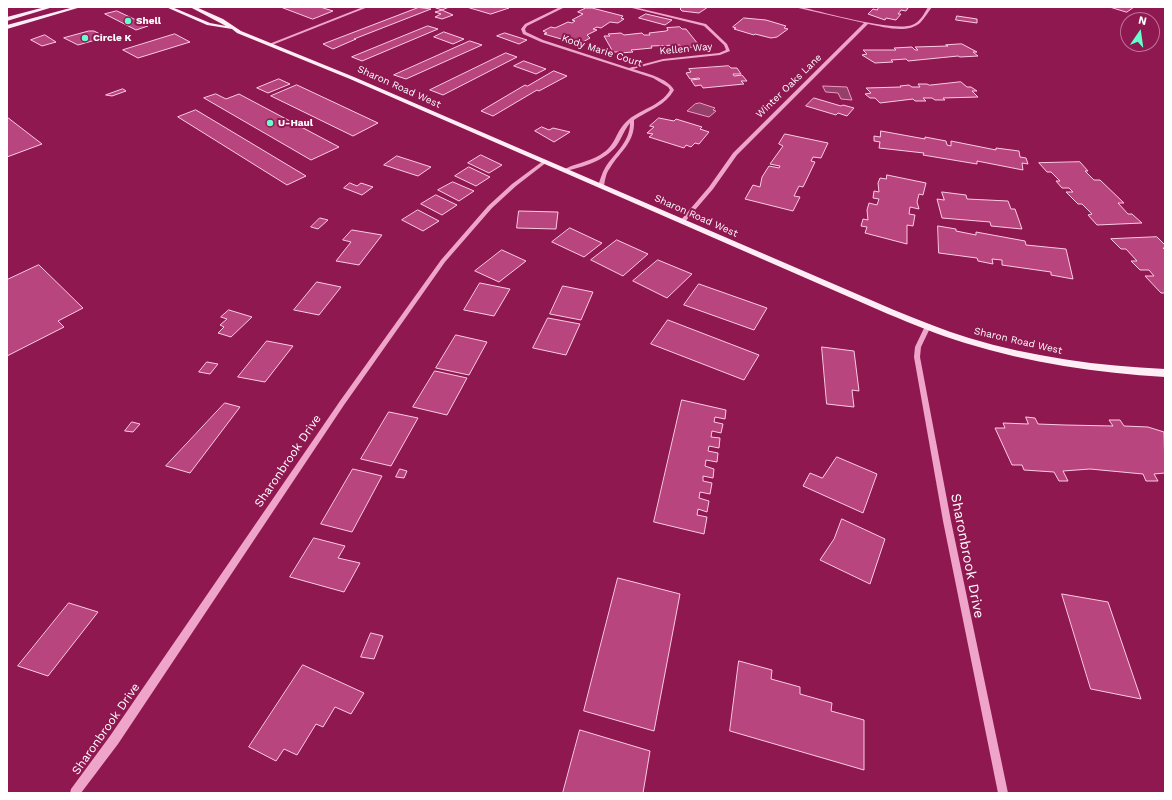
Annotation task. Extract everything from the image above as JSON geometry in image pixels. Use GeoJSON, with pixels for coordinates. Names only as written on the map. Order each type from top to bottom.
{"type":"FeatureCollection","features":[{"type":"Feature","properties":{"kind":"main road"},"geometry":{"type":"LineString","coordinates":[[7,19],[51,7]]}},
{"type":"Feature","properties":{"kind":"main road"},"geometry":{"type":"LineString","coordinates":[[7,27],[80,7]]}},
{"type":"Feature","properties":{"kind":"main road","name":"Sharon Road West"},"geometry":{"type":"LineString","coordinates":[[168,7],[209,24],[233,28]]}},
{"type":"Feature","properties":{"kind":"main road","name":"Sharon Road West"},"geometry":{"type":"LineString","coordinates":[[192,7],[221,20],[233,28],[352,78],[891,312],[928,326],[967,340],[1012,352],[1093,367],[1165,373]]}},
{"type":"Feature","properties":{"kind":"street"},"geometry":{"type":"LineString","coordinates":[[271,44],[366,7]]}},
{"type":"Feature","properties":{"kind":"street","name":"Kody Marie Court"},"geometry":{"type":"LineString","coordinates":[[562,7],[526,25],[523,29],[524,33],[542,41],[665,82],[672,90],[665,100],[632,119],[623,126],[618,137],[609,150],[586,164],[565,170]]}},
{"type":"Feature","properties":{"kind":"street","name":"Kellen Way"},"geometry":{"type":"LineString","coordinates":[[629,69],[648,62],[667,58],[720,54],[728,51],[726,45],[705,25],[630,7]]}},
{"type":"Feature","properties":{"kind":"street"},"geometry":{"type":"LineString","coordinates":[[796,7],[867,23],[888,26],[911,26],[918,23],[930,7]]}},
{"type":"Feature","properties":{"kind":"street","name":"Winter Oaks Lane"},"geometry":{"type":"LineString","coordinates":[[682,222],[711,188],[735,154],[867,23]]}},
{"type":"Feature","properties":{"kind":"street"},"geometry":{"type":"LineString","coordinates":[[601,186],[605,172],[619,154],[634,129],[632,119]]}},
{"type":"Feature","properties":{"kind":"street"},"geometry":{"type":"LineString","coordinates":[[618,137],[628,139]]}},
{"type":"Feature","properties":{"kind":"street"},"geometry":{"type":"LineString","coordinates":[[609,150],[619,154]]}},
{"type":"Feature","properties":{"kind":"street","name":"Sharonbrook Drive"},"geometry":{"type":"LineString","coordinates":[[75,793],[114,740],[342,403],[443,261],[490,207],[514,185],[544,162]]}},
{"type":"Feature","properties":{"kind":"street","name":"Sharonbrook Drive"},"geometry":{"type":"LineString","coordinates":[[928,326],[918,347],[918,364],[962,599],[1003,793]]}},
{"type":"Feature","properties":{"kind":"shaded area"},"geometry":{"type":"Polygon","coordinates":[[[823,86],[847,87],[852,100],[841,99],[838,93],[826,92],[823,86]]]}},
{"type":"Feature","properties":{"kind":"shaded area"},"geometry":{"type":"Polygon","coordinates":[[[700,103],[715,108],[713,110],[716,111],[709,117],[687,111],[695,104],[700,103]]]}},
{"type":"Feature","properties":{"kind":"building"},"geometry":{"type":"Polygon","coordinates":[[[281,7],[320,7],[333,11],[313,19],[281,7]]]}},
{"type":"Feature","properties":{"kind":"building"},"geometry":{"type":"Polygon","coordinates":[[[415,7],[431,9],[354,39],[356,39],[333,49],[323,44],[417,8],[415,7]]]}},
{"type":"Feature","properties":{"kind":"building"},"geometry":{"type":"Polygon","coordinates":[[[449,7],[442,10],[436,8],[449,7]]]}},
{"type":"Feature","properties":{"kind":"building"},"geometry":{"type":"Polygon","coordinates":[[[467,7],[507,7],[509,8],[491,14],[467,7]]]}},
{"type":"Feature","properties":{"kind":"building"},"geometry":{"type":"Polygon","coordinates":[[[675,7],[708,7],[699,13],[682,11],[680,9],[681,8],[675,7]]]}},
{"type":"Feature","properties":{"kind":"building"},"geometry":{"type":"Polygon","coordinates":[[[879,7],[908,8],[906,11],[901,10],[898,14],[901,14],[896,20],[886,18],[885,20],[868,14],[873,9],[877,10],[879,7]]]}},
{"type":"Feature","properties":{"kind":"building"},"geometry":{"type":"Polygon","coordinates":[[[1110,7],[1134,7],[1127,12],[1110,7]]]}},
{"type":"Feature","properties":{"kind":"building"},"geometry":{"type":"Polygon","coordinates":[[[586,8],[592,8],[623,16],[621,18],[624,19],[618,23],[610,22],[601,28],[597,27],[593,29],[597,30],[587,35],[590,38],[583,42],[579,41],[575,43],[544,34],[547,33],[543,31],[551,27],[555,28],[568,22],[572,23],[575,21],[572,20],[583,14],[578,12],[586,8]]]}},
{"type":"Feature","properties":{"kind":"building"},"geometry":{"type":"Polygon","coordinates":[[[442,10],[453,15],[442,19],[435,17],[441,14],[435,12],[442,10]]]}},
{"type":"Feature","properties":{"kind":"building","name":"Shell"},"geometry":{"type":"Polygon","coordinates":[[[117,11],[148,26],[136,30],[105,14],[117,11]]]}},
{"type":"Feature","properties":{"kind":"building"},"geometry":{"type":"Polygon","coordinates":[[[646,14],[672,20],[665,25],[639,18],[646,14]]]}},
{"type":"Feature","properties":{"kind":"building"},"geometry":{"type":"Polygon","coordinates":[[[957,16],[977,19],[977,23],[956,20],[957,16]]]}},
{"type":"Feature","properties":{"kind":"building"},"geometry":{"type":"Polygon","coordinates":[[[744,18],[766,20],[786,26],[784,28],[788,29],[777,37],[771,38],[734,29],[736,28],[733,27],[744,18]]]}},
{"type":"Feature","properties":{"kind":"building"},"geometry":{"type":"Polygon","coordinates":[[[428,26],[438,29],[362,61],[352,57],[428,26]]]}},
{"type":"Feature","properties":{"kind":"building"},"geometry":{"type":"Polygon","coordinates":[[[680,27],[682,29],[686,29],[698,44],[693,45],[694,47],[682,48],[680,45],[651,46],[652,48],[631,50],[633,52],[620,53],[613,52],[604,36],[610,36],[608,34],[621,33],[624,35],[642,33],[644,35],[650,35],[649,33],[666,31],[668,30],[667,28],[680,27]]]}},
{"type":"Feature","properties":{"kind":"building","name":"Circle K"},"geometry":{"type":"Polygon","coordinates":[[[94,31],[106,37],[78,45],[64,38],[94,31]]]}},
{"type":"Feature","properties":{"kind":"building"},"geometry":{"type":"Polygon","coordinates":[[[444,32],[464,39],[453,44],[434,37],[444,32]]]}},
{"type":"Feature","properties":{"kind":"building"},"geometry":{"type":"Polygon","coordinates":[[[505,33],[527,40],[519,44],[497,36],[505,33]]]}},
{"type":"Feature","properties":{"kind":"building"},"geometry":{"type":"Polygon","coordinates":[[[175,34],[190,42],[138,58],[123,50],[175,34]]]}},
{"type":"Feature","properties":{"kind":"building"},"geometry":{"type":"Polygon","coordinates":[[[45,35],[56,42],[42,46],[31,40],[45,35]]]}},
{"type":"Feature","properties":{"kind":"building"},"geometry":{"type":"Polygon","coordinates":[[[470,41],[482,45],[406,79],[394,75],[470,41]]]}},
{"type":"Feature","properties":{"kind":"building"},"geometry":{"type":"Polygon","coordinates":[[[962,44],[977,52],[973,52],[978,56],[958,56],[908,61],[906,59],[891,60],[893,62],[875,63],[862,55],[867,54],[863,50],[896,50],[894,48],[912,47],[915,50],[918,50],[915,47],[962,44]]]}},
{"type":"Feature","properties":{"kind":"building"},"geometry":{"type":"Polygon","coordinates":[[[595,46],[606,49],[599,53],[588,49],[595,46]]]}},
{"type":"Feature","properties":{"kind":"building"},"geometry":{"type":"Polygon","coordinates":[[[506,53],[517,57],[443,95],[430,90],[506,53]]]}},
{"type":"Feature","properties":{"kind":"building"},"geometry":{"type":"Polygon","coordinates":[[[524,61],[546,69],[536,74],[514,66],[524,61]]]}},
{"type":"Feature","properties":{"kind":"building"},"geometry":{"type":"Polygon","coordinates":[[[729,66],[731,68],[737,68],[741,74],[733,74],[734,76],[742,75],[747,81],[741,81],[744,84],[703,88],[701,85],[695,86],[691,80],[700,79],[699,78],[690,79],[686,73],[691,72],[689,69],[729,66]]]}},
{"type":"Feature","properties":{"kind":"building"},"geometry":{"type":"Polygon","coordinates":[[[554,71],[567,76],[539,91],[537,90],[493,116],[481,111],[525,85],[527,86],[554,71]]]}},
{"type":"Feature","properties":{"kind":"building","name":"U-Haul"},"geometry":{"type":"Polygon","coordinates":[[[279,79],[290,84],[268,93],[257,88],[279,79]]]}},
{"type":"Feature","properties":{"kind":"building"},"geometry":{"type":"Polygon","coordinates":[[[961,82],[967,87],[971,87],[977,91],[972,91],[978,97],[943,98],[945,100],[923,98],[926,101],[915,101],[913,99],[880,103],[875,98],[870,98],[865,94],[871,93],[866,88],[901,87],[900,86],[909,85],[912,87],[920,87],[918,84],[929,85],[961,82]]]}},
{"type":"Feature","properties":{"kind":"building","name":"U-Haul"},"geometry":{"type":"Polygon","coordinates":[[[297,85],[378,123],[353,136],[271,96],[297,85]]]}},
{"type":"Feature","properties":{"kind":"building"},"geometry":{"type":"Polygon","coordinates":[[[123,89],[126,91],[112,96],[106,95],[123,89]]]}},
{"type":"Feature","properties":{"kind":"building","name":"U-Haul"},"geometry":{"type":"Polygon","coordinates":[[[216,94],[226,99],[239,94],[339,147],[311,160],[204,98],[216,94]]]}},
{"type":"Feature","properties":{"kind":"building"},"geometry":{"type":"Polygon","coordinates":[[[814,98],[841,106],[843,105],[854,108],[847,116],[838,113],[836,115],[806,106],[814,98]]]}},
{"type":"Feature","properties":{"kind":"building","name":"U-Haul"},"geometry":{"type":"Polygon","coordinates":[[[196,110],[306,176],[287,185],[178,117],[196,110]]]}},
{"type":"Feature","properties":{"kind":"building"},"geometry":{"type":"Polygon","coordinates":[[[7,117],[42,144],[7,157],[7,117]]]}},
{"type":"Feature","properties":{"kind":"building"},"geometry":{"type":"Polygon","coordinates":[[[659,118],[674,121],[676,119],[702,127],[700,129],[709,132],[699,144],[695,143],[691,147],[686,145],[684,148],[649,137],[653,134],[647,133],[654,127],[650,126],[659,118]]]}},
{"type":"Feature","properties":{"kind":"building"},"geometry":{"type":"Polygon","coordinates":[[[542,127],[549,130],[553,128],[570,132],[554,142],[535,131],[542,127]]]}},
{"type":"Feature","properties":{"kind":"building"},"geometry":{"type":"Polygon","coordinates":[[[881,131],[925,139],[925,137],[946,141],[947,145],[951,146],[951,141],[996,150],[996,148],[1019,151],[1020,157],[1026,158],[1028,164],[1022,163],[1023,170],[977,161],[977,164],[923,155],[924,153],[879,148],[880,142],[874,141],[874,136],[880,137],[881,131]]]}},
{"type":"Feature","properties":{"kind":"building"},"geometry":{"type":"Polygon","coordinates":[[[785,134],[828,143],[821,158],[813,157],[811,161],[815,162],[803,187],[799,186],[794,196],[800,197],[793,211],[745,199],[753,185],[760,187],[762,177],[769,166],[779,168],[780,166],[770,164],[783,146],[779,144],[785,134]]]}},
{"type":"Feature","properties":{"kind":"building"},"geometry":{"type":"Polygon","coordinates":[[[481,155],[502,165],[489,173],[468,163],[481,155]]]}},
{"type":"Feature","properties":{"kind":"building"},"geometry":{"type":"Polygon","coordinates":[[[397,156],[431,167],[418,176],[384,165],[397,156]]]}},
{"type":"Feature","properties":{"kind":"building"},"geometry":{"type":"Polygon","coordinates":[[[1080,162],[1088,171],[1085,171],[1094,180],[1100,180],[1124,203],[1118,203],[1128,214],[1132,214],[1142,223],[1097,225],[1088,215],[1092,214],[1082,204],[1078,204],[1066,192],[1073,192],[1069,188],[1062,188],[1056,181],[1060,181],[1051,172],[1047,172],[1039,163],[1080,162]]]}},
{"type":"Feature","properties":{"kind":"building"},"geometry":{"type":"Polygon","coordinates":[[[469,167],[490,177],[476,186],[455,176],[469,167]]]}},
{"type":"Feature","properties":{"kind":"building"},"geometry":{"type":"Polygon","coordinates":[[[887,175],[926,183],[923,195],[919,194],[917,202],[919,209],[910,207],[909,214],[915,215],[913,226],[907,225],[907,244],[865,233],[867,227],[861,226],[863,219],[868,220],[867,210],[869,203],[877,205],[879,199],[873,198],[874,191],[879,192],[878,183],[880,178],[886,179],[887,175]]]}},
{"type":"Feature","properties":{"kind":"building"},"geometry":{"type":"Polygon","coordinates":[[[453,182],[474,191],[459,201],[438,190],[453,182]]]}},
{"type":"Feature","properties":{"kind":"building"},"geometry":{"type":"Polygon","coordinates":[[[350,183],[357,186],[361,183],[373,187],[362,195],[344,188],[350,183]]]}},
{"type":"Feature","properties":{"kind":"building"},"geometry":{"type":"Polygon","coordinates":[[[942,192],[966,195],[967,199],[1008,201],[1011,209],[1015,209],[1022,229],[991,226],[990,222],[942,218],[937,199],[944,200],[942,192]]]}},
{"type":"Feature","properties":{"kind":"building"},"geometry":{"type":"Polygon","coordinates":[[[436,195],[457,205],[442,215],[421,204],[436,195]]]}},
{"type":"Feature","properties":{"kind":"building"},"geometry":{"type":"Polygon","coordinates":[[[418,210],[439,221],[423,231],[402,220],[418,210]]]}},
{"type":"Feature","properties":{"kind":"building"},"geometry":{"type":"Polygon","coordinates":[[[519,211],[558,212],[556,229],[517,228],[519,211]]]}},
{"type":"Feature","properties":{"kind":"building"},"geometry":{"type":"Polygon","coordinates":[[[320,218],[328,220],[318,229],[311,227],[320,218]]]}},
{"type":"Feature","properties":{"kind":"building"},"geometry":{"type":"Polygon","coordinates":[[[938,226],[956,229],[956,231],[976,235],[976,232],[1025,241],[1026,245],[1066,249],[1073,279],[1051,275],[1051,272],[1002,265],[1002,260],[992,259],[993,264],[978,261],[977,258],[939,253],[938,226]]]}},
{"type":"Feature","properties":{"kind":"building"},"geometry":{"type":"Polygon","coordinates":[[[570,228],[602,243],[584,257],[552,242],[570,228]]]}},
{"type":"Feature","properties":{"kind":"building"},"geometry":{"type":"Polygon","coordinates":[[[352,230],[382,235],[359,265],[336,261],[351,242],[343,240],[352,230]]]}},
{"type":"Feature","properties":{"kind":"building"},"geometry":{"type":"Polygon","coordinates":[[[1157,237],[1165,245],[1165,248],[1163,248],[1165,250],[1165,293],[1161,293],[1145,276],[1154,276],[1149,270],[1140,270],[1131,261],[1137,261],[1126,249],[1121,249],[1111,239],[1157,237]]]}},
{"type":"Feature","properties":{"kind":"building"},"geometry":{"type":"Polygon","coordinates":[[[617,240],[648,254],[623,276],[591,260],[617,240]]]}},
{"type":"Feature","properties":{"kind":"building"},"geometry":{"type":"Polygon","coordinates":[[[502,250],[526,261],[499,282],[475,271],[502,250]]]}},
{"type":"Feature","properties":{"kind":"building"},"geometry":{"type":"Polygon","coordinates":[[[658,260],[692,274],[667,298],[633,281],[658,260]]]}},
{"type":"Feature","properties":{"kind":"building"},"geometry":{"type":"Polygon","coordinates":[[[39,265],[83,308],[58,321],[64,327],[7,356],[7,280],[39,265]]]}},
{"type":"Feature","properties":{"kind":"building"},"geometry":{"type":"Polygon","coordinates":[[[317,282],[341,287],[319,315],[294,310],[317,282]]]}},
{"type":"Feature","properties":{"kind":"building"},"geometry":{"type":"Polygon","coordinates":[[[480,283],[510,289],[494,316],[464,310],[480,283]]]}},
{"type":"Feature","properties":{"kind":"building"},"geometry":{"type":"Polygon","coordinates":[[[699,284],[767,308],[754,330],[684,305],[699,284]]]}},
{"type":"Feature","properties":{"kind":"building"},"geometry":{"type":"Polygon","coordinates":[[[563,286],[593,292],[581,320],[550,314],[563,286]]]}},
{"type":"Feature","properties":{"kind":"building"},"geometry":{"type":"Polygon","coordinates":[[[229,310],[252,317],[231,337],[218,333],[224,327],[220,325],[227,319],[221,317],[229,310]]]}},
{"type":"Feature","properties":{"kind":"building"},"geometry":{"type":"Polygon","coordinates":[[[548,318],[580,324],[566,355],[533,348],[548,318]]]}},
{"type":"Feature","properties":{"kind":"building"},"geometry":{"type":"Polygon","coordinates":[[[668,320],[759,355],[744,380],[651,344],[668,320]]]}},
{"type":"Feature","properties":{"kind":"building"},"geometry":{"type":"Polygon","coordinates":[[[456,335],[487,342],[469,375],[436,368],[456,335]]]}},
{"type":"Feature","properties":{"kind":"building"},"geometry":{"type":"Polygon","coordinates":[[[267,341],[293,346],[265,382],[238,377],[267,341]]]}},
{"type":"Feature","properties":{"kind":"building"},"geometry":{"type":"Polygon","coordinates":[[[822,347],[854,351],[859,391],[852,390],[854,407],[827,404],[822,347]]]}},
{"type":"Feature","properties":{"kind":"building"},"geometry":{"type":"Polygon","coordinates":[[[207,362],[218,364],[210,374],[199,372],[207,362]]]}},
{"type":"Feature","properties":{"kind":"building"},"geometry":{"type":"Polygon","coordinates":[[[435,371],[467,378],[447,415],[413,407],[435,371]]]}},
{"type":"Feature","properties":{"kind":"building"},"geometry":{"type":"Polygon","coordinates":[[[682,400],[726,410],[725,419],[715,417],[714,422],[723,424],[721,433],[712,431],[711,437],[720,438],[719,448],[709,446],[708,451],[718,453],[717,462],[706,460],[705,466],[714,469],[713,478],[703,476],[703,481],[712,483],[710,494],[700,492],[699,498],[709,501],[707,512],[698,509],[697,515],[707,517],[704,534],[654,522],[682,400]]]}},
{"type":"Feature","properties":{"kind":"building"},"geometry":{"type":"Polygon","coordinates":[[[225,403],[240,407],[190,473],[166,466],[225,403]]]}},
{"type":"Feature","properties":{"kind":"building"},"geometry":{"type":"Polygon","coordinates":[[[389,412],[418,418],[391,466],[361,459],[389,412]]]}},
{"type":"Feature","properties":{"kind":"building"},"geometry":{"type":"Polygon","coordinates":[[[1026,417],[1035,418],[1038,424],[1065,425],[1113,426],[1109,420],[1120,420],[1124,426],[1148,427],[1164,432],[1165,473],[1154,474],[1158,481],[1146,481],[1143,474],[1090,469],[1063,471],[1068,481],[1059,481],[1054,472],[1024,470],[1022,465],[1012,465],[995,428],[1005,428],[1003,423],[1028,424],[1026,417]]]}},
{"type":"Feature","properties":{"kind":"building"},"geometry":{"type":"Polygon","coordinates":[[[132,422],[140,424],[133,432],[125,431],[132,422]]]}},
{"type":"Feature","properties":{"kind":"building"},"geometry":{"type":"Polygon","coordinates":[[[837,457],[877,474],[863,513],[803,486],[810,473],[822,478],[837,457]]]}},
{"type":"Feature","properties":{"kind":"building"},"geometry":{"type":"Polygon","coordinates":[[[353,469],[382,476],[352,532],[321,524],[353,469]]]}},
{"type":"Feature","properties":{"kind":"building"},"geometry":{"type":"Polygon","coordinates":[[[400,469],[407,471],[404,478],[396,477],[400,469]]]}},
{"type":"Feature","properties":{"kind":"building"},"geometry":{"type":"Polygon","coordinates":[[[842,519],[885,539],[870,584],[820,560],[834,539],[842,519]]]}},
{"type":"Feature","properties":{"kind":"building"},"geometry":{"type":"Polygon","coordinates":[[[314,538],[345,546],[338,558],[360,563],[344,592],[290,577],[314,538]]]}},
{"type":"Feature","properties":{"kind":"building"},"geometry":{"type":"Polygon","coordinates":[[[618,578],[680,594],[654,731],[584,711],[618,578]]]}},
{"type":"Feature","properties":{"kind":"building"},"geometry":{"type":"Polygon","coordinates":[[[1062,594],[1108,602],[1141,699],[1091,689],[1062,594]]]}},
{"type":"Feature","properties":{"kind":"building"},"geometry":{"type":"Polygon","coordinates":[[[69,603],[98,612],[48,676],[18,666],[69,603]]]}},
{"type":"Feature","properties":{"kind":"building"},"geometry":{"type":"Polygon","coordinates":[[[371,633],[383,636],[374,659],[361,657],[371,633]]]}},
{"type":"Feature","properties":{"kind":"building"},"geometry":{"type":"Polygon","coordinates":[[[739,661],[772,670],[771,679],[800,687],[800,694],[832,703],[831,711],[864,720],[864,770],[730,731],[739,661]]]}},
{"type":"Feature","properties":{"kind":"building"},"geometry":{"type":"Polygon","coordinates":[[[303,665],[364,693],[351,714],[335,707],[323,727],[316,724],[297,755],[284,749],[276,761],[249,747],[303,665]]]}},
{"type":"Feature","properties":{"kind":"building"},"geometry":{"type":"Polygon","coordinates":[[[580,730],[650,751],[643,793],[563,793],[580,730]]]}},
{"type":"Feature","properties":{"kind":"place","name":"Shell"},"geometry":{"type":"Point","coordinates":[128,21]}},
{"type":"Feature","properties":{"kind":"place","name":"Circle K"},"geometry":{"type":"Point","coordinates":[85,38]}},
{"type":"Feature","properties":{"kind":"place","name":"U-Haul"},"geometry":{"type":"Point","coordinates":[270,123]}}]}
